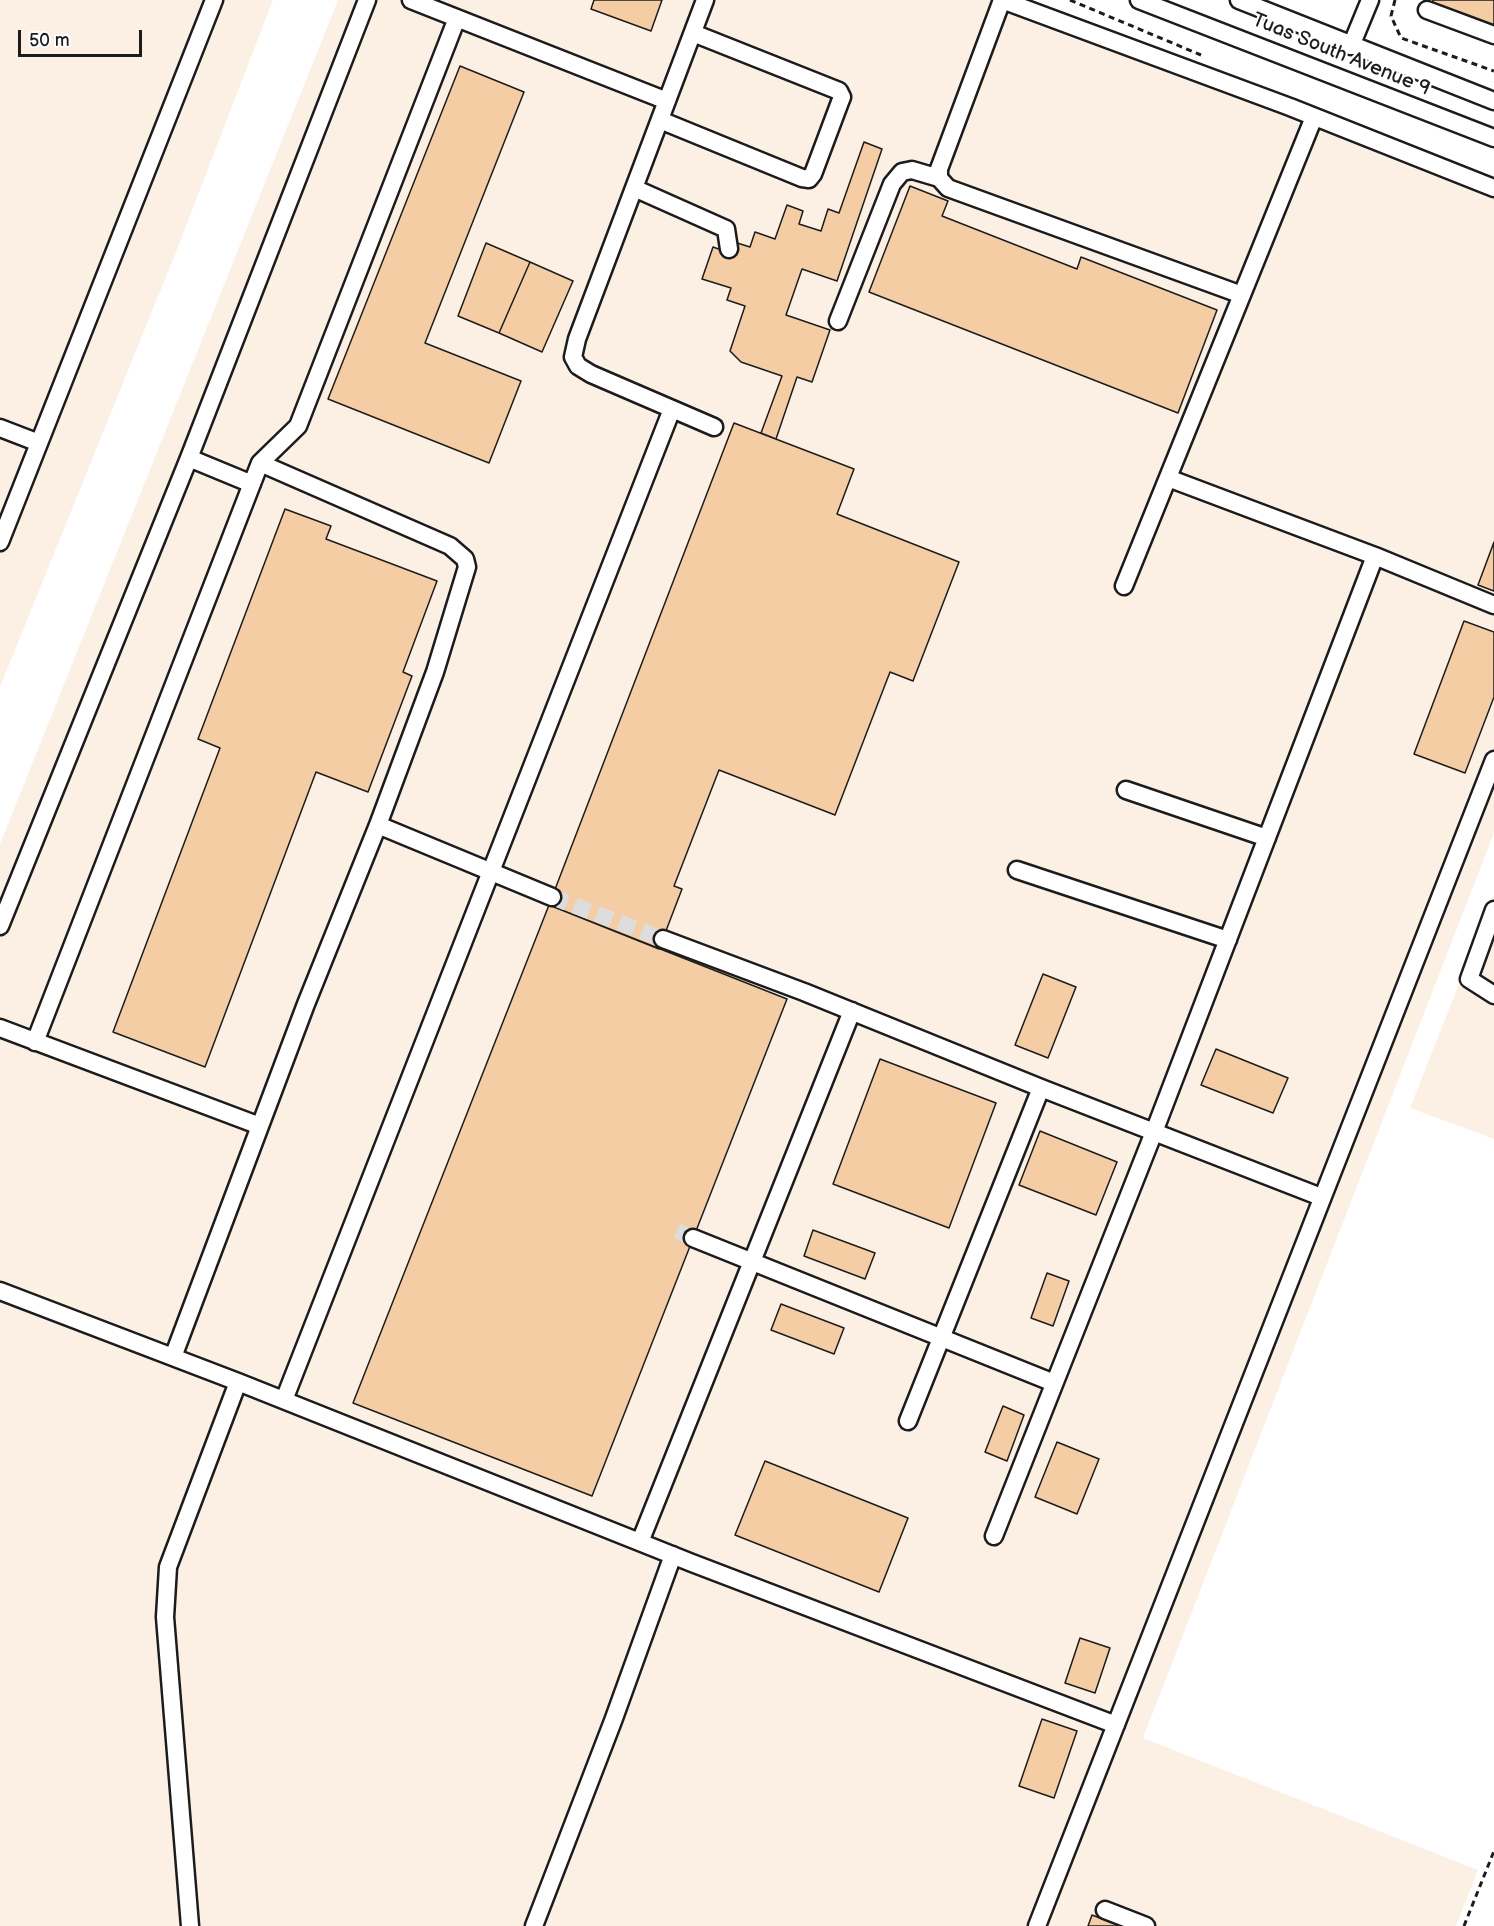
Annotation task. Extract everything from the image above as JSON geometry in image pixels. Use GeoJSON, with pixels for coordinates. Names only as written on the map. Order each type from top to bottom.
{"type":"FeatureCollection","features":[{"type":"Feature","properties":{"kind":"street"},"geometry":{"type":"LineString","coordinates":[[0,542],[214,0]]}},
{"type":"Feature","properties":{"kind":"street"},"geometry":{"type":"LineString","coordinates":[[0,926],[189,458],[367,0]]}},
{"type":"Feature","properties":{"kind":"street"},"geometry":{"type":"LineString","coordinates":[[411,0],[667,101]]}},
{"type":"Feature","properties":{"kind":"street"},"geometry":{"type":"LineString","coordinates":[[705,0],[577,339],[573,357],[578,366],[591,374],[714,427]]}},
{"type":"Feature","properties":{"kind":"street"},"geometry":{"type":"LineString","coordinates":[[939,178],[939,169],[1002,0],[1314,117],[1494,188]]}},
{"type":"Feature","properties":{"kind":"street","name":"Tuas South Avenue 9"},"geometry":{"type":"LineString","coordinates":[[1139,0],[1494,138]]}},
{"type":"Feature","properties":{"kind":"street","name":"Tuas South Avenue 9"},"geometry":{"type":"LineString","coordinates":[[1239,0],[1494,101]]}},
{"type":"Feature","properties":{"kind":"street"},"geometry":{"type":"LineString","coordinates":[[1351,46],[1370,0]]}},
{"type":"Feature","properties":{"kind":"street"},"geometry":{"type":"LineString","coordinates":[[1427,10],[1494,35]]}},
{"type":"Feature","properties":{"kind":"street"},"geometry":{"type":"LineString","coordinates":[[35,1041],[260,463],[298,426],[457,18]]}},
{"type":"Feature","properties":{"kind":"street"},"geometry":{"type":"LineString","coordinates":[[660,120],[802,178],[809,179],[817,164],[842,97],[839,91],[693,33]]}},
{"type":"Feature","properties":{"kind":"street"},"geometry":{"type":"LineString","coordinates":[[1124,586],[1314,117]]}},
{"type":"Feature","properties":{"kind":"street"},"geometry":{"type":"LineString","coordinates":[[838,321],[892,184],[902,172],[912,170],[939,178],[948,188],[1242,295]]}},
{"type":"Feature","properties":{"kind":"street"},"geometry":{"type":"LineString","coordinates":[[634,188],[726,229],[729,249]]}},
{"type":"Feature","properties":{"kind":"street"},"geometry":{"type":"LineString","coordinates":[[284,1400],[492,874],[672,409]]}},
{"type":"Feature","properties":{"kind":"street"},"geometry":{"type":"LineString","coordinates":[[0,428],[39,443]]}},
{"type":"Feature","properties":{"kind":"street"},"geometry":{"type":"LineString","coordinates":[[189,458],[252,484]]}},
{"type":"Feature","properties":{"kind":"street"},"geometry":{"type":"LineString","coordinates":[[173,1357],[435,672],[467,567],[465,559],[450,546],[260,463]]}},
{"type":"Feature","properties":{"kind":"street"},"geometry":{"type":"LineString","coordinates":[[1168,478],[1375,556],[1494,605]]}},
{"type":"Feature","properties":{"kind":"street"},"geometry":{"type":"LineString","coordinates":[[994,1536],[1154,1132],[1375,556]]}},
{"type":"Feature","properties":{"kind":"street"},"geometry":{"type":"LineString","coordinates":[[1037,1926],[1494,759]]}},
{"type":"Feature","properties":{"kind":"street"},"geometry":{"type":"LineString","coordinates":[[1126,790],[1267,837]]}},
{"type":"Feature","properties":{"kind":"street"},"geometry":{"type":"LineString","coordinates":[[378,825],[552,897]]}},
{"type":"Feature","properties":{"kind":"street"},"geometry":{"type":"LineString","coordinates":[[1017,870],[1228,940]]}},
{"type":"Feature","properties":{"kind":"street"},"geometry":{"type":"LineString","coordinates":[[1494,910],[1469,979],[1494,995]]}},
{"type":"Feature","properties":{"kind":"street"},"geometry":{"type":"LineString","coordinates":[[663,939],[852,1011],[1041,1088],[1321,1197]]}},
{"type":"Feature","properties":{"kind":"street"},"geometry":{"type":"LineString","coordinates":[[640,1542],[852,1011]]}},
{"type":"Feature","properties":{"kind":"street"},"geometry":{"type":"LineString","coordinates":[[0,1028],[260,1126]]}},
{"type":"Feature","properties":{"kind":"street"},"geometry":{"type":"LineString","coordinates":[[908,1421],[1041,1088]]}},
{"type":"Feature","properties":{"kind":"street"},"geometry":{"type":"LineString","coordinates":[[693,1238],[1054,1383]]}},
{"type":"Feature","properties":{"kind":"street"},"geometry":{"type":"LineString","coordinates":[[0,1291],[284,1400],[673,1555],[1116,1725]]}},
{"type":"Feature","properties":{"kind":"street"},"geometry":{"type":"LineString","coordinates":[[190,1926],[165,1617],[168,1567],[238,1382]]}},
{"type":"Feature","properties":{"kind":"street"},"geometry":{"type":"LineString","coordinates":[[534,1926],[613,1721],[673,1555]]}},
{"type":"Feature","properties":{"kind":"street"},"geometry":{"type":"LineString","coordinates":[[1105,1910],[1146,1926]]}},
{"type":"Feature","properties":{"kind":"path"},"geometry":{"type":"LineString","coordinates":[[1395,0],[1391,16],[1401,38],[1494,71]]}},
{"type":"Feature","properties":{"kind":"path"},"geometry":{"type":"LineString","coordinates":[[1464,1926],[1494,1851]]}},
{"type":"Feature","properties":{"kind":"shaded area"},"geometry":{"type":"Polygon","coordinates":[[[0,0],[273,0],[176,252],[0,687],[0,0]]]}},
{"type":"Feature","properties":{"kind":"shaded area"},"geometry":{"type":"Polygon","coordinates":[[[338,0],[1016,0],[1494,180],[1494,833],[1143,1738],[1478,1870],[1456,1926],[0,1926],[0,844],[338,0]]]}},
{"type":"Feature","properties":{"kind":"shaded area"},"geometry":{"type":"Polygon","coordinates":[[[1494,895],[1494,1139],[1410,1108],[1494,895]]]}},
{"type":"Feature","properties":{"kind":"building"},"geometry":{"type":"Polygon","coordinates":[[[594,0],[662,0],[651,31],[591,9],[594,0]]]}},
{"type":"Feature","properties":{"kind":"building"},"geometry":{"type":"Polygon","coordinates":[[[1433,0],[1494,0],[1494,31],[1431,6],[1433,0]]]}},
{"type":"Feature","properties":{"kind":"building"},"geometry":{"type":"Polygon","coordinates":[[[460,66],[524,92],[425,343],[521,381],[489,463],[328,399],[460,66]]]}},
{"type":"Feature","properties":{"kind":"building"},"geometry":{"type":"Polygon","coordinates":[[[864,142],[882,149],[837,281],[802,269],[786,315],[830,330],[812,382],[797,377],[776,439],[761,433],[782,376],[741,362],[730,351],[745,306],[727,300],[731,288],[702,279],[713,247],[730,253],[734,242],[750,247],[755,232],[775,239],[787,205],[803,211],[799,224],[821,231],[828,209],[839,213],[864,142]]]}},
{"type":"Feature","properties":{"kind":"building"},"geometry":{"type":"Polygon","coordinates":[[[910,186],[948,201],[942,216],[1077,269],[1081,257],[1217,310],[1178,413],[869,292],[910,186]]]}},
{"type":"Feature","properties":{"kind":"building"},"geometry":{"type":"Polygon","coordinates":[[[486,243],[530,262],[499,333],[458,316],[486,243]]]}},
{"type":"Feature","properties":{"kind":"building"},"geometry":{"type":"Polygon","coordinates":[[[530,262],[573,281],[542,352],[499,333],[530,262]]]}},
{"type":"Feature","properties":{"kind":"building"},"geometry":{"type":"Polygon","coordinates":[[[734,423],[854,469],[837,514],[959,562],[913,681],[890,672],[835,815],[719,770],[674,886],[682,889],[659,949],[549,905],[734,423]]]}},
{"type":"Feature","properties":{"kind":"building"},"geometry":{"type":"Polygon","coordinates":[[[285,509],[331,526],[326,539],[437,581],[403,672],[412,676],[368,792],[316,772],[205,1067],[113,1032],[220,748],[198,739],[285,509]]]}},
{"type":"Feature","properties":{"kind":"building"},"geometry":{"type":"Polygon","coordinates":[[[1494,542],[1494,591],[1478,585],[1494,542]]]}},
{"type":"Feature","properties":{"kind":"building"},"geometry":{"type":"Polygon","coordinates":[[[1464,621],[1494,632],[1494,697],[1465,773],[1414,754],[1464,621]]]}},
{"type":"Feature","properties":{"kind":"building"},"geometry":{"type":"Polygon","coordinates":[[[549,905],[787,999],[592,1496],[353,1403],[549,905]]]}},
{"type":"Feature","properties":{"kind":"building"},"geometry":{"type":"Polygon","coordinates":[[[1043,974],[1076,987],[1048,1058],[1015,1045],[1043,974]]]}},
{"type":"Feature","properties":{"kind":"building"},"geometry":{"type":"Polygon","coordinates":[[[1216,1049],[1288,1078],[1273,1113],[1201,1085],[1216,1049]]]}},
{"type":"Feature","properties":{"kind":"building"},"geometry":{"type":"Polygon","coordinates":[[[880,1059],[996,1103],[949,1228],[833,1184],[880,1059]]]}},
{"type":"Feature","properties":{"kind":"building"},"geometry":{"type":"Polygon","coordinates":[[[1040,1131],[1117,1162],[1096,1215],[1019,1185],[1040,1131]]]}},
{"type":"Feature","properties":{"kind":"building"},"geometry":{"type":"Polygon","coordinates":[[[813,1230],[875,1253],[865,1279],[804,1256],[813,1230]]]}},
{"type":"Feature","properties":{"kind":"building"},"geometry":{"type":"Polygon","coordinates":[[[1047,1273],[1069,1281],[1053,1326],[1031,1318],[1047,1273]]]}},
{"type":"Feature","properties":{"kind":"building"},"geometry":{"type":"Polygon","coordinates":[[[781,1304],[844,1328],[834,1354],[771,1330],[781,1304]]]}},
{"type":"Feature","properties":{"kind":"building"},"geometry":{"type":"Polygon","coordinates":[[[1003,1406],[1024,1415],[1007,1461],[985,1452],[1003,1406]]]}},
{"type":"Feature","properties":{"kind":"building"},"geometry":{"type":"Polygon","coordinates":[[[1057,1442],[1099,1459],[1077,1514],[1035,1497],[1057,1442]]]}},
{"type":"Feature","properties":{"kind":"building"},"geometry":{"type":"Polygon","coordinates":[[[765,1461],[908,1518],[879,1592],[735,1535],[765,1461]]]}},
{"type":"Feature","properties":{"kind":"building"},"geometry":{"type":"Polygon","coordinates":[[[1080,1638],[1110,1648],[1095,1693],[1065,1683],[1080,1638]]]}},
{"type":"Feature","properties":{"kind":"building"},"geometry":{"type":"Polygon","coordinates":[[[1042,1719],[1077,1731],[1054,1798],[1019,1786],[1042,1719]]]}},
{"type":"Feature","properties":{"kind":"building"},"geometry":{"type":"Polygon","coordinates":[[[1092,1915],[1121,1926],[1088,1926],[1092,1915]]]}},
{"type":"Feature","properties":{"kind":"tunnel"},"geometry":{"type":"LineString","coordinates":[[552,897],[663,939]]}},
{"type":"Feature","properties":{"kind":"tunnel"},"geometry":{"type":"LineString","coordinates":[[677,1231],[693,1238]]}}]}
